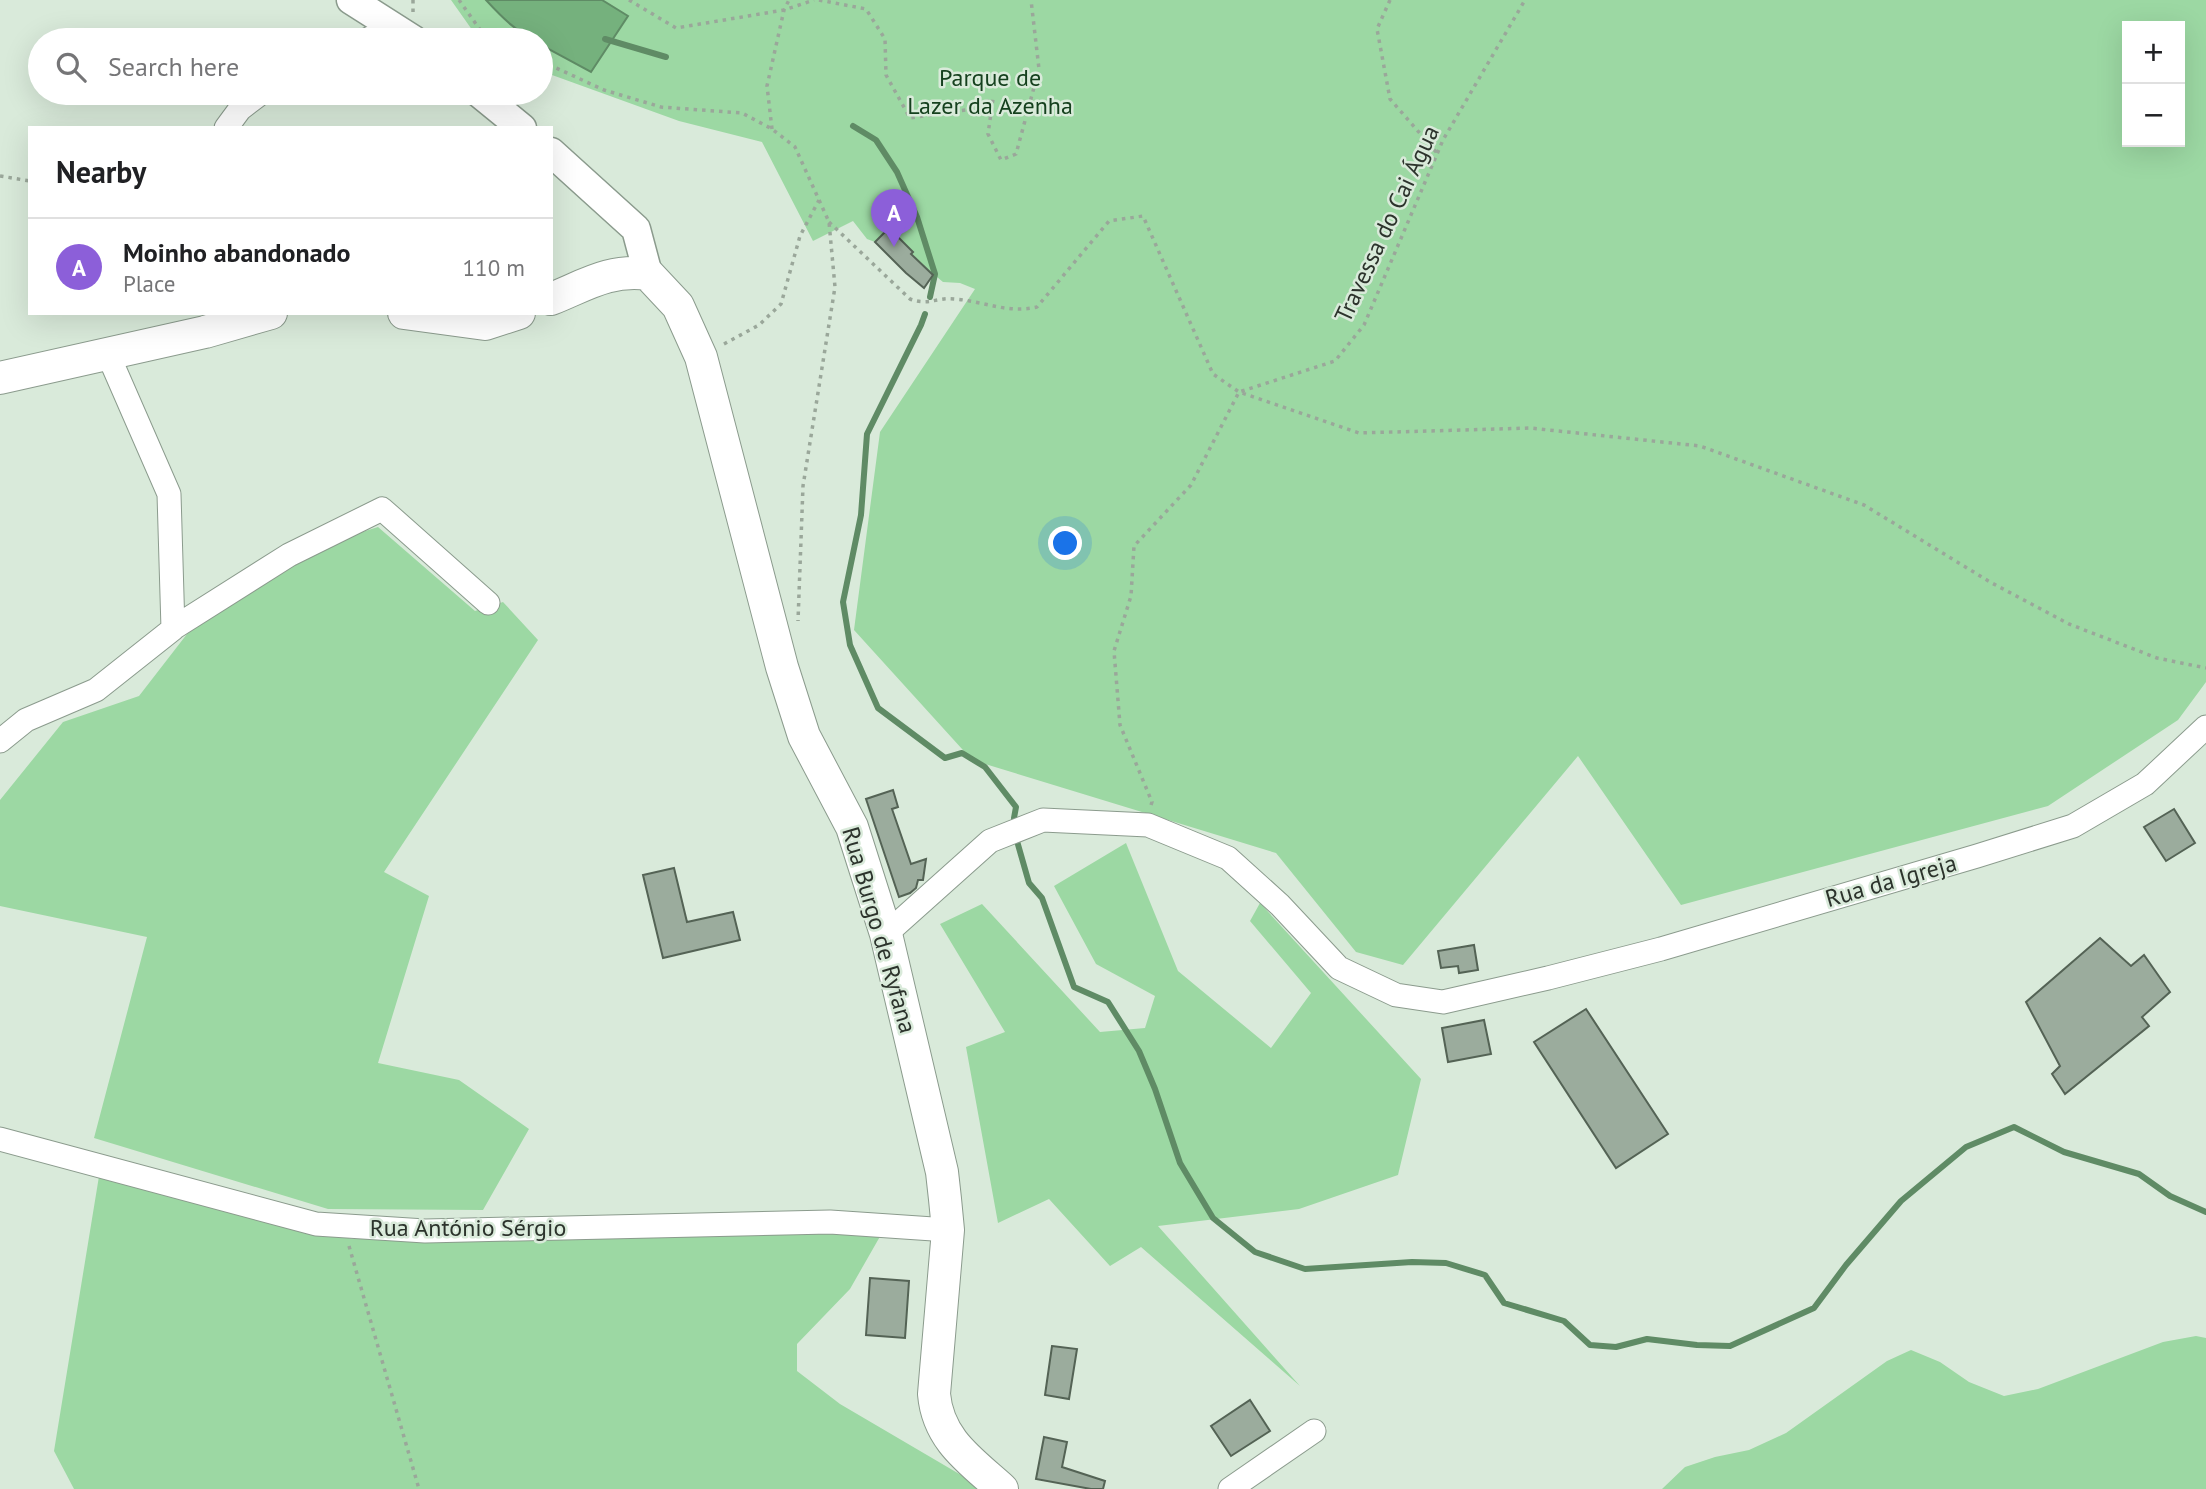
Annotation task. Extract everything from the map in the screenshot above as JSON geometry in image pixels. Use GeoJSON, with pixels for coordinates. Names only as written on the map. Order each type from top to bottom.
{"type":"FeatureCollection","features":[{"type":"Feature","properties":{"kind":"main road"},"geometry":{"type":"LineString","coordinates":[[553,298],[612,274],[628,271],[648,274]]}},
{"type":"Feature","properties":{"kind":"main road","name":"Rua Burgo de Ryfana"},"geometry":{"type":"LineString","coordinates":[[648,274],[678,306],[701,357],[786,679],[804,736],[852,827],[886,934],[942,1172],[948,1230],[934,1394],[936,1409],[940,1424],[959,1450],[1002,1489]]}},
{"type":"Feature","properties":{"kind":"main road"},"geometry":{"type":"LineString","coordinates":[[0,378],[107,352],[204,322],[256,315]]}},
{"type":"Feature","properties":{"kind":"main road"},"geometry":{"type":"LineString","coordinates":[[419,315],[485,324],[513,315]]}},
{"type":"Feature","properties":{"kind":"street"},"geometry":{"type":"LineString","coordinates":[[351,0],[394,28]]}},
{"type":"Feature","properties":{"kind":"street"},"geometry":{"type":"LineString","coordinates":[[227,126],[245,105]]}},
{"type":"Feature","properties":{"kind":"street"},"geometry":{"type":"LineString","coordinates":[[494,105],[520,126]]}},
{"type":"Feature","properties":{"kind":"street"},"geometry":{"type":"LineString","coordinates":[[553,154],[636,229],[648,274]]}},
{"type":"Feature","properties":{"kind":"street"},"geometry":{"type":"LineString","coordinates":[[107,352],[169,494],[172,629]]}},
{"type":"Feature","properties":{"kind":"street"},"geometry":{"type":"LineString","coordinates":[[0,741],[26,720],[96,690],[172,629],[289,555],[382,509],[488,603]]}},
{"type":"Feature","properties":{"kind":"street","name":"Rua da Igreja"},"geometry":{"type":"LineString","coordinates":[[1146,824],[1228,858],[1280,905],[1339,968],[1396,995],[1443,1002],[1661,948],[1977,856],[2073,825],[2145,784],[2206,727]]}},
{"type":"Feature","properties":{"kind":"street"},"geometry":{"type":"LineString","coordinates":[[886,934],[990,841],[1043,820],[1146,824]]}},
{"type":"Feature","properties":{"kind":"street","name":"Rua António Sérgio"},"geometry":{"type":"LineString","coordinates":[[0,1139],[316,1224],[425,1231],[830,1222],[948,1230]]}},
{"type":"Feature","properties":{"kind":"street"},"geometry":{"type":"LineString","coordinates":[[1230,1489],[1314,1431]]}},
{"type":"Feature","properties":{"kind":"path"},"geometry":{"type":"LineString","coordinates":[[459,0],[479,28]]}},
{"type":"Feature","properties":{"kind":"path"},"geometry":{"type":"LineString","coordinates":[[629,0],[676,28],[784,10],[817,0],[866,9],[885,39],[886,75],[910,118],[966,110],[993,99],[988,134],[1001,160],[1016,154],[1039,69],[1031,0]]}},
{"type":"Feature","properties":{"kind":"path"},"geometry":{"type":"LineString","coordinates":[[772,129],[767,86],[784,10],[789,0]]}},
{"type":"Feature","properties":{"kind":"path"},"geometry":{"type":"LineString","coordinates":[[1390,0],[1377,29],[1390,99],[1437,153]]}},
{"type":"Feature","properties":{"kind":"path","name":"Travessa do Cai Água"},"geometry":{"type":"LineString","coordinates":[[1239,392],[1335,362],[1364,325],[1437,153],[1525,0]]}},
{"type":"Feature","properties":{"kind":"path"},"geometry":{"type":"LineString","coordinates":[[553,67],[604,90],[661,107],[742,113],[772,129],[795,147],[829,222],[835,287],[803,486],[798,630]]}},
{"type":"Feature","properties":{"kind":"path"},"geometry":{"type":"LineString","coordinates":[[0,176],[28,181]]}},
{"type":"Feature","properties":{"kind":"path"},"geometry":{"type":"LineString","coordinates":[[701,357],[759,325],[781,304],[800,236],[819,200]]}},
{"type":"Feature","properties":{"kind":"path"},"geometry":{"type":"LineString","coordinates":[[829,222],[910,299],[923,304],[952,298],[1021,311],[1037,307],[1109,221],[1143,216],[1213,374],[1239,392],[1359,432],[1530,428],[1700,446],[1864,506],[1990,582],[2069,624],[2157,658],[2206,668]]}},
{"type":"Feature","properties":{"kind":"path"},"geometry":{"type":"LineString","coordinates":[[1146,824],[1152,802],[1120,725],[1114,651],[1131,596],[1134,545],[1191,485],[1239,392]]}},
{"type":"Feature","properties":{"kind":"path"},"geometry":{"type":"LineString","coordinates":[[344,1226],[419,1489]]}},
{"type":"Feature","properties":{"kind":"green space","name":"Parque de Lazer da Azenha"},"geometry":{"type":"Polygon","coordinates":[[[451,0],[2206,0],[2206,682],[2178,720],[2048,806],[1681,905],[1578,756],[1403,965],[1356,952],[1276,853],[972,760],[854,630],[880,432],[975,289],[960,283],[943,282],[920,263],[889,229],[875,242],[867,239],[853,221],[813,241],[762,142],[679,121],[553,75],[553,28],[471,28],[451,0]]]}},
{"type":"Feature","properties":{"kind":"green space"},"geometry":{"type":"Polygon","coordinates":[[[378,527],[475,611],[503,602],[538,640],[384,872],[429,896],[378,1063],[459,1080],[529,1129],[483,1210],[328,1209],[94,1138],[147,937],[0,906],[0,800],[63,722],[139,696],[187,634],[252,585],[324,544],[378,527]]]}},
{"type":"Feature","properties":{"kind":"green space"},"geometry":{"type":"Polygon","coordinates":[[[1126,843],[1178,971],[1271,1048],[1311,993],[1250,921],[1260,903],[1421,1079],[1398,1175],[1299,1209],[1158,1226],[1300,1386],[1141,1247],[1110,1266],[1049,1199],[998,1223],[966,1047],[1005,1032],[940,924],[982,904],[1100,1032],[1145,1028],[1155,996],[1096,964],[1054,886],[1126,843]]]}},
{"type":"Feature","properties":{"kind":"green space"},"geometry":{"type":"Polygon","coordinates":[[[101,1164],[352,1239],[504,1234],[882,1233],[850,1289],[797,1344],[797,1371],[840,1404],[961,1475],[979,1489],[74,1489],[54,1451],[101,1164]]]}},
{"type":"Feature","properties":{"kind":"green space"},"geometry":{"type":"Polygon","coordinates":[[[2196,1336],[2206,1338],[2206,1489],[1662,1489],[1685,1467],[1749,1450],[1786,1433],[1887,1361],[1911,1350],[1940,1362],[1969,1382],[2004,1396],[2038,1389],[2163,1342],[2196,1336]]]}},
{"type":"Feature","properties":{"kind":"shaded area"},"geometry":{"type":"Polygon","coordinates":[[[486,0],[602,0],[628,16],[591,72],[553,51],[553,28],[516,28],[486,0]]]}},
{"type":"Feature","properties":{"kind":"building"},"geometry":{"type":"Polygon","coordinates":[[[889,228],[933,275],[924,288],[875,242],[889,228]]]}},
{"type":"Feature","properties":{"kind":"building"},"geometry":{"type":"Polygon","coordinates":[[[893,790],[898,807],[892,809],[911,864],[926,859],[923,880],[918,880],[916,888],[910,893],[899,897],[866,799],[893,790]]]}},
{"type":"Feature","properties":{"kind":"building"},"geometry":{"type":"Polygon","coordinates":[[[2174,809],[2195,843],[2166,861],[2144,827],[2174,809]]]}},
{"type":"Feature","properties":{"kind":"building"},"geometry":{"type":"Polygon","coordinates":[[[674,868],[687,922],[733,912],[740,940],[663,958],[643,875],[674,868]]]}},
{"type":"Feature","properties":{"kind":"building"},"geometry":{"type":"Polygon","coordinates":[[[2100,938],[2131,966],[2144,955],[2170,992],[2142,1017],[2149,1026],[2065,1094],[2052,1074],[2060,1066],[2026,1002],[2100,938]]]}},
{"type":"Feature","properties":{"kind":"building"},"geometry":{"type":"Polygon","coordinates":[[[1474,945],[1478,970],[1459,973],[1458,966],[1441,968],[1438,951],[1474,945]]]}},
{"type":"Feature","properties":{"kind":"building"},"geometry":{"type":"Polygon","coordinates":[[[1586,1009],[1668,1134],[1616,1168],[1534,1042],[1586,1009]]]}},
{"type":"Feature","properties":{"kind":"building"},"geometry":{"type":"Polygon","coordinates":[[[1484,1020],[1491,1054],[1448,1062],[1442,1028],[1484,1020]]]}},
{"type":"Feature","properties":{"kind":"building"},"geometry":{"type":"Polygon","coordinates":[[[870,1278],[909,1281],[905,1338],[866,1335],[870,1278]]]}},
{"type":"Feature","properties":{"kind":"building"},"geometry":{"type":"Polygon","coordinates":[[[1052,1346],[1077,1349],[1069,1399],[1045,1395],[1052,1346]]]}},
{"type":"Feature","properties":{"kind":"building"},"geometry":{"type":"Polygon","coordinates":[[[1250,1400],[1270,1431],[1231,1456],[1211,1426],[1250,1400]]]}},
{"type":"Feature","properties":{"kind":"building"},"geometry":{"type":"Polygon","coordinates":[[[1044,1437],[1067,1442],[1062,1467],[1105,1481],[1103,1489],[1036,1479],[1044,1437]]]}},
{"type":"Feature","properties":{"kind":"waterway"},"geometry":{"type":"LineString","coordinates":[[605,39],[666,57]]}},
{"type":"Feature","properties":{"kind":"waterway"},"geometry":{"type":"LineString","coordinates":[[853,126],[876,140],[897,172],[917,217],[935,274],[930,297]]}},
{"type":"Feature","properties":{"kind":"waterway"},"geometry":{"type":"LineString","coordinates":[[925,314],[867,434],[861,515],[843,602],[850,645],[878,708],[945,758],[962,753],[985,767],[1016,807],[1014,818]]}},
{"type":"Feature","properties":{"kind":"waterway"},"geometry":{"type":"LineString","coordinates":[[1017,841],[1029,883],[1042,898],[1074,987],[1108,1002],[1139,1051],[1180,1163],[1213,1218],[1255,1252],[1305,1269],[1412,1262],[1446,1263],[1485,1275],[1504,1303],[1564,1321],[1590,1345],[1616,1347],[1647,1339],[1730,1346],[1814,1308],[1846,1265],[1901,1201],[1966,1147],[2014,1127],[2064,1152],[2139,1174],[2170,1196],[2206,1212]]}},
{"type":"Feature","properties":{"kind":"place","name":"Moinho abandonado"},"geometry":{"type":"Point","coordinates":[894,247]}}]}
